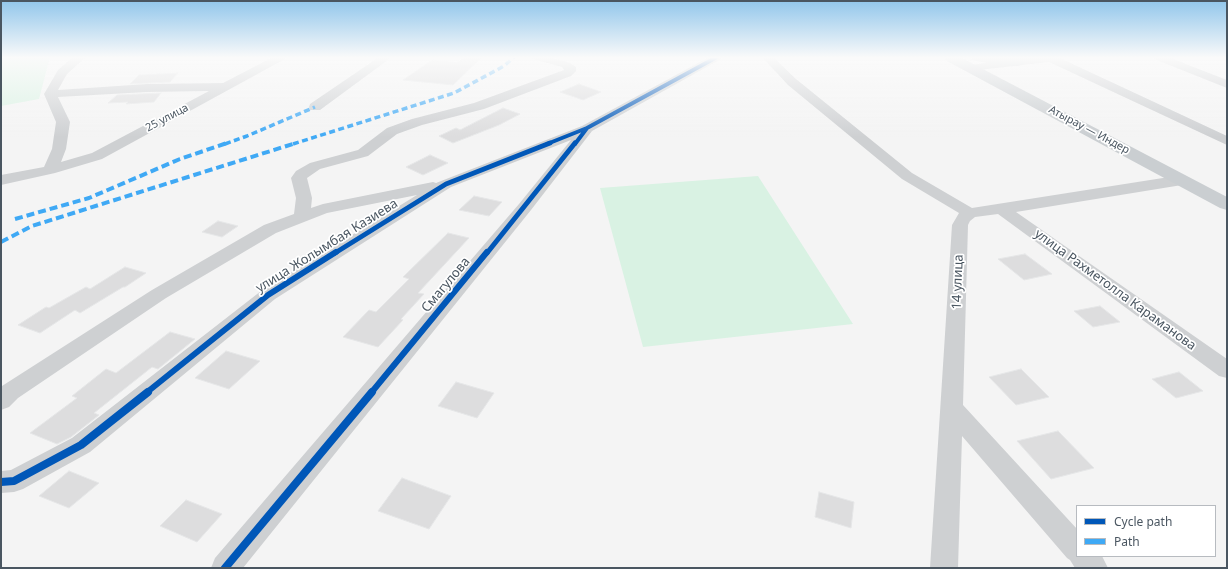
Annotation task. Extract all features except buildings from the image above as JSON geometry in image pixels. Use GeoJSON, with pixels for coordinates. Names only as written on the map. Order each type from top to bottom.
{"type":"FeatureCollection","features":[{"type":"Feature","properties":{"kind":"main road","name":"Атырау — Индер"},"geometry":{"type":"LineString","coordinates":[[1013,84],[1227,204]]}},
{"type":"Feature","properties":{"kind":"main road","name":"Атырау — Индер"},"geometry":{"type":"LineString","coordinates":[[1020,84],[1227,190]]}},
{"type":"Feature","properties":{"kind":"street"},"geometry":{"type":"LineString","coordinates":[[50,94],[56,84]]}},
{"type":"Feature","properties":{"kind":"street","name":"25 улица"},"geometry":{"type":"LineString","coordinates":[[1,180],[50,170],[97,156],[232,84]]}},
{"type":"Feature","properties":{"kind":"street"},"geometry":{"type":"LineString","coordinates":[[315,107],[348,84]]}},
{"type":"Feature","properties":{"kind":"street"},"geometry":{"type":"LineString","coordinates":[[302,216],[304,198],[299,178],[301,174],[315,166],[357,156],[392,131],[417,122],[479,106],[541,84]]}},
{"type":"Feature","properties":{"kind":"street","name":"Смагулова"},"geometry":{"type":"LineString","coordinates":[[225,568],[525,207],[587,128],[668,84]]}},
{"type":"Feature","properties":{"kind":"street"},"geometry":{"type":"LineString","coordinates":[[794,84],[907,176],[970,213],[1182,180]]}},
{"type":"Feature","properties":{"kind":"street"},"geometry":{"type":"LineString","coordinates":[[1108,84],[1227,140]]}},
{"type":"Feature","properties":{"kind":"street"},"geometry":{"type":"LineString","coordinates":[[50,94],[147,88],[226,87]]}},
{"type":"Feature","properties":{"kind":"street"},"geometry":{"type":"LineString","coordinates":[[50,94],[63,122],[60,150],[50,170]]}},
{"type":"Feature","properties":{"kind":"street","name":"улица Жолымбая Казиева"},"geometry":{"type":"LineString","coordinates":[[1,401],[10,392],[159,294],[270,229],[323,209],[446,184],[587,128]]}},
{"type":"Feature","properties":{"kind":"street","name":"улица Жолымбая Казиева"},"geometry":{"type":"LineString","coordinates":[[1,482],[14,481],[81,445],[268,295],[446,184]]}},
{"type":"Feature","properties":{"kind":"street","name":"улица Рахметолла Караманова"},"geometry":{"type":"LineString","coordinates":[[1002,209],[1227,370]]}},
{"type":"Feature","properties":{"kind":"street","name":"14 улица"},"geometry":{"type":"LineString","coordinates":[[944,568],[960,225],[964,218],[970,213]]}},
{"type":"Feature","properties":{"kind":"street"},"geometry":{"type":"LineString","coordinates":[[952,408],[1076,548]]}},
{"type":"Feature","properties":{"kind":"street"},"geometry":{"type":"LineString","coordinates":[[1084,557],[1094,568]]}},
{"type":"Feature","properties":{"kind":"green space"},"geometry":{"type":"Polygon","coordinates":[[[1,84],[43,84],[39,99],[1,106],[1,84]]]}},
{"type":"Feature","properties":{"kind":"green space"},"geometry":{"type":"Polygon","coordinates":[[[758,176],[853,324],[643,347],[600,188],[758,176]]]}},
{"type":"Feature","properties":{"kind":"marked path"},"geometry":{"type":"LineString","coordinates":[[1,242],[32,226],[454,93],[471,84]]}},
{"type":"Feature","properties":{"kind":"marked path"},"geometry":{"type":"LineString","coordinates":[[15,219],[89,198],[180,159],[247,136],[315,107]]}},
{"type":"Feature","properties":{"kind":"cycle path"},"geometry":{"type":"LineString","coordinates":[[225,568],[525,207],[587,128],[668,84]]}},
{"type":"Feature","properties":{"kind":"cycle path"},"geometry":{"type":"LineString","coordinates":[[1,482],[14,481],[81,445],[268,295],[446,184],[587,128]]}}]}
